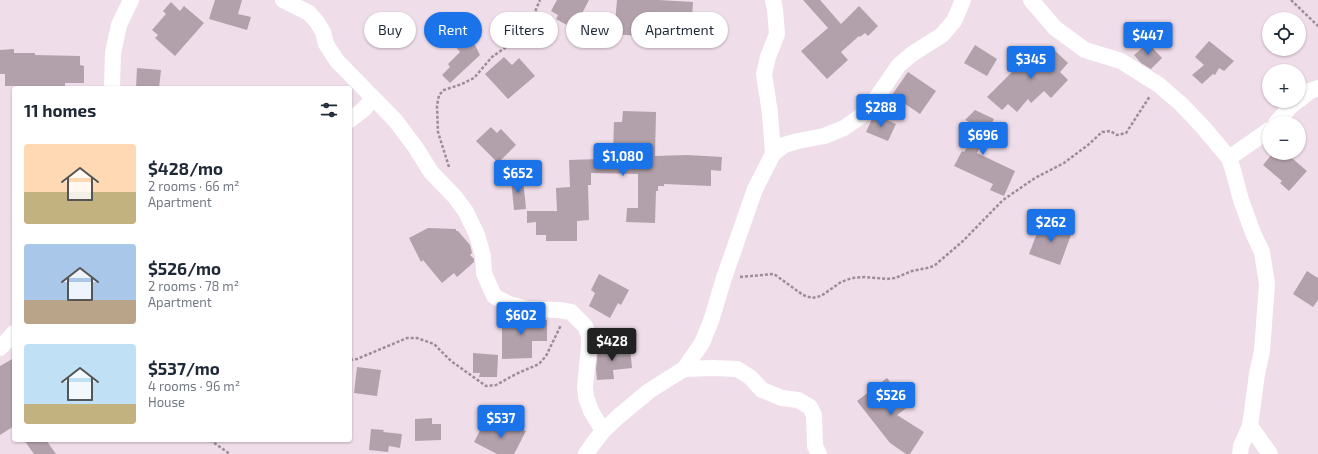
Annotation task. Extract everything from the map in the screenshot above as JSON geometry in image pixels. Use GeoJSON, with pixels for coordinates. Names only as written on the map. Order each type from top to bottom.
{"type":"FeatureCollection","features":[{"type":"Feature","properties":{"kind":"street"},"geometry":{"type":"LineString","coordinates":[[112,86],[113,53],[119,25],[131,0]]}},
{"type":"Feature","properties":{"kind":"street"},"geometry":{"type":"LineString","coordinates":[[283,0],[309,13],[317,22],[323,32],[326,44],[337,61],[395,120],[416,148],[431,172],[455,197],[466,212],[477,235],[483,256],[484,273],[494,296],[509,304],[527,309],[571,312],[585,326],[589,336],[589,347],[584,387],[591,411],[603,431]]}},
{"type":"Feature","properties":{"kind":"street"},"geometry":{"type":"LineString","coordinates":[[773,0],[777,34],[768,57],[764,74],[770,113],[773,154]]}},
{"type":"Feature","properties":{"kind":"street"},"geometry":{"type":"LineString","coordinates":[[586,454],[603,431],[619,416],[649,391],[684,369],[702,343],[711,321],[724,278],[755,189],[773,154],[784,145],[798,140],[824,136],[844,128],[857,119],[868,110],[899,65],[912,54],[942,35],[954,21],[963,0]]}},
{"type":"Feature","properties":{"kind":"street"},"geometry":{"type":"LineString","coordinates":[[1031,0],[1055,28],[1085,50],[1121,61],[1159,85],[1181,104],[1229,158],[1241,200],[1253,233],[1262,252],[1267,284],[1262,351],[1257,374],[1250,426],[1241,446],[1240,454]]}},
{"type":"Feature","properties":{"kind":"street"},"geometry":{"type":"LineString","coordinates":[[1306,94],[1318,88]]}},
{"type":"Feature","properties":{"kind":"street"},"geometry":{"type":"LineString","coordinates":[[352,118],[364,109],[373,98]]}},
{"type":"Feature","properties":{"kind":"street"},"geometry":{"type":"LineString","coordinates":[[1282,116],[1289,108]]}},
{"type":"Feature","properties":{"kind":"street"},"geometry":{"type":"LineString","coordinates":[[1229,158],[1262,135]]}},
{"type":"Feature","properties":{"kind":"street"},"geometry":{"type":"LineString","coordinates":[[0,348],[12,336]]}},
{"type":"Feature","properties":{"kind":"street"},"geometry":{"type":"LineString","coordinates":[[684,369],[737,369],[750,377],[762,390],[782,398],[798,400],[810,407],[814,415],[815,446],[819,454]]}},
{"type":"Feature","properties":{"kind":"street"},"geometry":{"type":"LineString","coordinates":[[1250,426],[1270,454]]}},
{"type":"Feature","properties":{"kind":"path"},"geometry":{"type":"LineString","coordinates":[[449,168],[438,132],[437,106],[439,95],[444,90],[474,78],[492,57],[509,45],[534,14],[540,0]]}},
{"type":"Feature","properties":{"kind":"path"},"geometry":{"type":"LineString","coordinates":[[1291,0],[1318,26]]}},
{"type":"Feature","properties":{"kind":"path"},"geometry":{"type":"LineString","coordinates":[[724,278],[774,274],[803,294],[812,298],[821,296],[841,282],[852,278],[895,278],[917,269],[934,266],[963,241],[1003,200],[1035,178],[1064,163],[1088,145],[1102,132],[1110,131],[1116,135],[1126,133],[1159,85]]}},
{"type":"Feature","properties":{"kind":"path"},"geometry":{"type":"LineString","coordinates":[[352,359],[407,338],[417,338],[434,344],[451,361],[486,386],[496,385],[539,364],[546,356],[560,327],[571,312]]}},
{"type":"Feature","properties":{"kind":"path"},"geometry":{"type":"LineString","coordinates":[[213,442],[230,454]]}},
{"type":"Feature","properties":{"kind":"building"},"geometry":{"type":"Polygon","coordinates":[[[215,0],[242,0],[238,14],[251,17],[247,30],[209,19],[215,0]]]}},
{"type":"Feature","properties":{"kind":"building"},"geometry":{"type":"Polygon","coordinates":[[[557,0],[589,0],[583,12],[566,12],[566,25],[558,20],[558,12],[551,11],[557,0]]]}},
{"type":"Feature","properties":{"kind":"building"},"geometry":{"type":"Polygon","coordinates":[[[617,0],[693,2],[692,12],[631,12],[631,35],[623,35],[623,12],[616,12],[617,0]]]}},
{"type":"Feature","properties":{"kind":"building"},"geometry":{"type":"Polygon","coordinates":[[[803,0],[820,0],[841,24],[859,6],[878,26],[868,36],[865,33],[860,37],[859,36],[841,52],[848,60],[827,79],[801,51],[828,28],[803,0]]]}},
{"type":"Feature","properties":{"kind":"building"},"geometry":{"type":"Polygon","coordinates":[[[171,2],[180,11],[184,6],[204,23],[175,56],[155,38],[158,35],[152,30],[166,14],[163,11],[171,2]]]}},
{"type":"Feature","properties":{"kind":"building"},"geometry":{"type":"Polygon","coordinates":[[[1209,41],[1234,61],[1224,71],[1219,68],[1215,75],[1213,74],[1202,84],[1192,75],[1204,65],[1195,57],[1209,41]]]}},
{"type":"Feature","properties":{"kind":"building"},"geometry":{"type":"Polygon","coordinates":[[[1148,43],[1162,58],[1151,69],[1141,63],[1134,55],[1148,43]]]}},
{"type":"Feature","properties":{"kind":"building"},"geometry":{"type":"Polygon","coordinates":[[[975,45],[997,59],[987,76],[964,63],[975,45]]]}},
{"type":"Feature","properties":{"kind":"building"},"geometry":{"type":"Polygon","coordinates":[[[1051,47],[1068,63],[1060,72],[1068,80],[1051,98],[1044,91],[1031,103],[1028,99],[1017,112],[1008,104],[1002,110],[987,97],[1035,49],[1042,56],[1051,47]]]}},
{"type":"Feature","properties":{"kind":"building"},"geometry":{"type":"Polygon","coordinates":[[[457,48],[476,48],[480,55],[450,83],[442,75],[450,67],[448,64],[460,52],[457,48]]]}},
{"type":"Feature","properties":{"kind":"building"},"geometry":{"type":"Polygon","coordinates":[[[14,49],[14,53],[35,53],[35,55],[80,56],[80,65],[84,66],[84,83],[65,83],[65,86],[5,86],[5,74],[0,74],[0,50],[14,49]]]}},
{"type":"Feature","properties":{"kind":"building"},"geometry":{"type":"Polygon","coordinates":[[[504,57],[512,65],[519,58],[535,76],[508,99],[485,74],[504,57]]]}},
{"type":"Feature","properties":{"kind":"building"},"geometry":{"type":"Polygon","coordinates":[[[137,68],[161,70],[159,86],[136,86],[137,68]]]}},
{"type":"Feature","properties":{"kind":"building"},"geometry":{"type":"Polygon","coordinates":[[[908,72],[936,91],[920,114],[892,95],[908,72]]]}},
{"type":"Feature","properties":{"kind":"building"},"geometry":{"type":"Polygon","coordinates":[[[975,110],[994,119],[977,153],[1015,171],[1004,196],[990,190],[993,184],[954,166],[962,151],[964,152],[968,146],[962,142],[972,123],[965,120],[975,110]]]}},
{"type":"Feature","properties":{"kind":"building"},"geometry":{"type":"Polygon","coordinates":[[[623,111],[656,112],[655,156],[687,155],[722,157],[721,171],[711,170],[711,186],[664,184],[664,186],[658,186],[658,191],[656,191],[655,223],[626,222],[627,208],[638,208],[638,174],[591,173],[591,185],[588,185],[589,220],[577,221],[577,241],[546,241],[546,235],[536,235],[536,222],[527,223],[527,211],[557,211],[556,188],[570,187],[569,160],[599,159],[600,153],[613,153],[614,122],[622,122],[623,111]]]}},
{"type":"Feature","properties":{"kind":"building"},"geometry":{"type":"Polygon","coordinates":[[[876,115],[896,124],[888,141],[866,132],[872,119],[876,115]]]}},
{"type":"Feature","properties":{"kind":"building"},"geometry":{"type":"Polygon","coordinates":[[[491,127],[497,133],[501,129],[516,145],[498,163],[476,141],[491,127]]]}},
{"type":"Feature","properties":{"kind":"building"},"geometry":{"type":"Polygon","coordinates":[[[1267,160],[1294,160],[1307,171],[1289,191],[1280,183],[1282,181],[1263,165],[1267,160]]]}},
{"type":"Feature","properties":{"kind":"building"},"geometry":{"type":"Polygon","coordinates":[[[523,179],[526,209],[514,210],[511,180],[523,179]]]}},
{"type":"Feature","properties":{"kind":"building"},"geometry":{"type":"Polygon","coordinates":[[[1042,220],[1072,232],[1060,265],[1029,254],[1042,220]]]}},
{"type":"Feature","properties":{"kind":"building"},"geometry":{"type":"Polygon","coordinates":[[[428,228],[456,229],[456,231],[458,231],[470,245],[472,253],[470,255],[474,259],[474,262],[457,277],[454,273],[442,283],[423,260],[421,262],[409,238],[428,228]]]}},
{"type":"Feature","properties":{"kind":"building"},"geometry":{"type":"Polygon","coordinates":[[[1307,271],[1318,278],[1318,300],[1313,307],[1293,294],[1307,271]]]}},
{"type":"Feature","properties":{"kind":"building"},"geometry":{"type":"Polygon","coordinates":[[[599,274],[629,290],[621,305],[618,303],[610,318],[589,306],[595,293],[591,290],[599,274]]]}},
{"type":"Feature","properties":{"kind":"building"},"geometry":{"type":"Polygon","coordinates":[[[515,315],[529,320],[547,320],[547,341],[532,341],[532,358],[502,359],[502,316],[515,315]]]}},
{"type":"Feature","properties":{"kind":"building"},"geometry":{"type":"Polygon","coordinates":[[[630,347],[632,368],[613,370],[614,379],[597,380],[596,369],[598,350],[630,347]]]}},
{"type":"Feature","properties":{"kind":"building"},"geometry":{"type":"Polygon","coordinates":[[[473,353],[498,355],[497,377],[479,377],[480,373],[473,373],[473,353]]]}},
{"type":"Feature","properties":{"kind":"building"},"geometry":{"type":"Polygon","coordinates":[[[12,359],[12,427],[0,435],[0,366],[12,359]]]}},
{"type":"Feature","properties":{"kind":"building"},"geometry":{"type":"Polygon","coordinates":[[[357,367],[381,370],[377,396],[354,393],[357,367]]]}},
{"type":"Feature","properties":{"kind":"building"},"geometry":{"type":"Polygon","coordinates":[[[887,378],[909,406],[897,415],[924,432],[910,454],[906,454],[890,443],[857,401],[887,378]]]}},
{"type":"Feature","properties":{"kind":"building"},"geometry":{"type":"Polygon","coordinates":[[[432,418],[432,424],[441,424],[441,440],[415,441],[415,419],[432,418]]]}},
{"type":"Feature","properties":{"kind":"building"},"geometry":{"type":"Polygon","coordinates":[[[506,421],[526,431],[514,454],[497,454],[474,442],[484,423],[500,431],[506,421]]]}},
{"type":"Feature","properties":{"kind":"building"},"geometry":{"type":"Polygon","coordinates":[[[371,429],[402,434],[400,448],[389,446],[388,452],[369,450],[371,429]]]}},
{"type":"Feature","properties":{"kind":"building"},"geometry":{"type":"Polygon","coordinates":[[[25,442],[47,442],[56,454],[34,454],[25,442]]]}}]}
